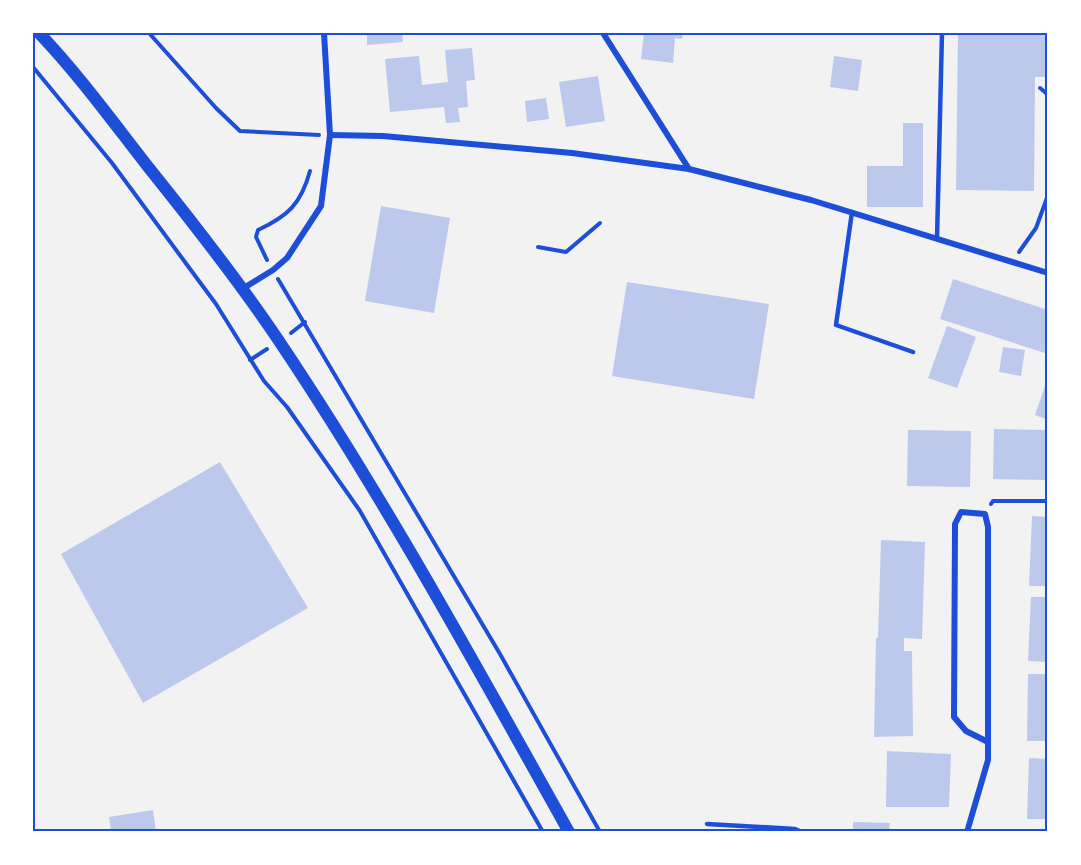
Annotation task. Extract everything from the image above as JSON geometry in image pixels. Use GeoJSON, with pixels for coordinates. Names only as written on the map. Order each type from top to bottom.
{"type":"FeatureCollection","features":[{"type":"Feature","properties":{"kind":"main road"},"geometry":{"type":"LineString","coordinates":[[39,33],[63,59],[242,289],[280,342],[360,467],[462,640],[568,832]]}},
{"type":"Feature","properties":{"kind":"street"},"geometry":{"type":"LineString","coordinates":[[242,289],[273,270],[287,258],[321,206],[330,135],[324,33]]}},
{"type":"Feature","properties":{"kind":"street"},"geometry":{"type":"LineString","coordinates":[[603,33],[689,170]]}},
{"type":"Feature","properties":{"kind":"street"},"geometry":{"type":"LineString","coordinates":[[330,135],[384,136],[572,153],[689,170],[811,200],[1048,273]]}},
{"type":"Feature","properties":{"kind":"street"},"geometry":{"type":"LineString","coordinates":[[967,832],[988,760],[988,742],[988,527],[985,514],[961,512],[955,524],[954,717],[966,732],[988,742]]}},
{"type":"Feature","properties":{"kind":"lane"},"geometry":{"type":"LineString","coordinates":[[937,239],[942,33]]}},
{"type":"Feature","properties":{"kind":"lane"},"geometry":{"type":"LineString","coordinates":[[852,213],[836,325],[914,352]]}},
{"type":"Feature","properties":{"kind":"lane"},"geometry":{"type":"LineString","coordinates":[[707,824],[795,829],[802,832]]}},
{"type":"Feature","properties":{"kind":"path"},"geometry":{"type":"LineString","coordinates":[[150,33],[216,108],[240,131],[315,134],[314,144]]}},
{"type":"Feature","properties":{"kind":"path"},"geometry":{"type":"LineString","coordinates":[[33,67],[112,164],[216,304],[264,381],[287,407],[360,511],[543,832]]}},
{"type":"Feature","properties":{"kind":"path"},"geometry":{"type":"LineString","coordinates":[[1048,87],[1040,88],[1048,97]]}},
{"type":"Feature","properties":{"kind":"path"},"geometry":{"type":"LineString","coordinates":[[311,164],[296,204],[281,219],[258,230],[256,237],[314,340],[495,644],[600,832]]}},
{"type":"Feature","properties":{"kind":"path"},"geometry":{"type":"LineString","coordinates":[[1012,263],[1036,228],[1048,195]]}},
{"type":"Feature","properties":{"kind":"path"},"geometry":{"type":"LineString","coordinates":[[538,247],[566,252],[600,224]]}},
{"type":"Feature","properties":{"kind":"path"},"geometry":{"type":"LineString","coordinates":[[985,514],[993,501],[1048,501]]}},
{"type":"Feature","properties":{"kind":"building"},"geometry":{"type":"Polygon","coordinates":[[[367,33],[402,33],[403,42],[367,45],[367,33]]]}},
{"type":"Feature","properties":{"kind":"building"},"geometry":{"type":"Polygon","coordinates":[[[644,33],[683,33],[682,39],[675,38],[673,63],[641,59],[644,33]]]}},
{"type":"Feature","properties":{"kind":"building"},"geometry":{"type":"Polygon","coordinates":[[[958,33],[1048,33],[1048,77],[1035,77],[1034,191],[956,190],[958,33]]]}},
{"type":"Feature","properties":{"kind":"building"},"geometry":{"type":"Polygon","coordinates":[[[472,48],[475,80],[466,81],[468,107],[458,108],[460,122],[446,123],[444,107],[390,112],[385,59],[419,56],[422,85],[448,82],[445,50],[472,48]]]}},
{"type":"Feature","properties":{"kind":"building"},"geometry":{"type":"Polygon","coordinates":[[[834,56],[862,60],[858,91],[830,87],[834,56]]]}},
{"type":"Feature","properties":{"kind":"building"},"geometry":{"type":"Polygon","coordinates":[[[598,76],[605,121],[566,127],[559,82],[598,76]]]}},
{"type":"Feature","properties":{"kind":"building"},"geometry":{"type":"Polygon","coordinates":[[[546,98],[549,119],[527,122],[525,101],[546,98]]]}},
{"type":"Feature","properties":{"kind":"building"},"geometry":{"type":"Polygon","coordinates":[[[903,123],[923,123],[923,207],[867,207],[867,166],[903,166],[903,123]]]}},
{"type":"Feature","properties":{"kind":"building"},"geometry":{"type":"Polygon","coordinates":[[[381,206],[450,218],[434,313],[365,301],[381,206]]]}},
{"type":"Feature","properties":{"kind":"building"},"geometry":{"type":"Polygon","coordinates":[[[953,279],[1048,310],[1048,354],[940,319],[953,279]]]}},
{"type":"Feature","properties":{"kind":"building"},"geometry":{"type":"Polygon","coordinates":[[[627,282],[769,304],[754,399],[612,376],[627,282]]]}},
{"type":"Feature","properties":{"kind":"building"},"geometry":{"type":"Polygon","coordinates":[[[947,326],[976,337],[957,388],[928,378],[947,326]]]}},
{"type":"Feature","properties":{"kind":"building"},"geometry":{"type":"Polygon","coordinates":[[[1003,347],[1025,350],[1021,376],[999,372],[1003,347]]]}},
{"type":"Feature","properties":{"kind":"building"},"geometry":{"type":"Polygon","coordinates":[[[1048,377],[1048,420],[1035,415],[1048,377]]]}},
{"type":"Feature","properties":{"kind":"building"},"geometry":{"type":"Polygon","coordinates":[[[994,429],[1048,430],[1048,480],[993,479],[994,429]]]}},
{"type":"Feature","properties":{"kind":"building"},"geometry":{"type":"Polygon","coordinates":[[[908,430],[971,431],[970,487],[907,486],[908,430]]]}},
{"type":"Feature","properties":{"kind":"building"},"geometry":{"type":"Polygon","coordinates":[[[220,462],[308,608],[143,703],[61,554],[220,462]]]}},
{"type":"Feature","properties":{"kind":"building"},"geometry":{"type":"Polygon","coordinates":[[[1032,516],[1048,517],[1048,586],[1029,586],[1032,516]]]}},
{"type":"Feature","properties":{"kind":"building"},"geometry":{"type":"Polygon","coordinates":[[[881,540],[925,542],[922,639],[904,638],[904,651],[912,651],[913,736],[874,737],[881,540]]]}},
{"type":"Feature","properties":{"kind":"building"},"geometry":{"type":"Polygon","coordinates":[[[1031,597],[1048,597],[1048,662],[1028,661],[1031,597]]]}},
{"type":"Feature","properties":{"kind":"building"},"geometry":{"type":"Polygon","coordinates":[[[1028,674],[1048,674],[1048,741],[1027,741],[1028,674]]]}},
{"type":"Feature","properties":{"kind":"building"},"geometry":{"type":"Polygon","coordinates":[[[887,751],[951,754],[949,807],[886,807],[887,751]]]}},
{"type":"Feature","properties":{"kind":"building"},"geometry":{"type":"Polygon","coordinates":[[[1029,758],[1048,759],[1048,819],[1027,819],[1029,758]]]}},
{"type":"Feature","properties":{"kind":"building"},"geometry":{"type":"Polygon","coordinates":[[[153,810],[156,832],[111,832],[109,817],[153,810]]]}},
{"type":"Feature","properties":{"kind":"building"},"geometry":{"type":"Polygon","coordinates":[[[853,822],[890,823],[889,832],[853,832],[853,822]]]}}]}
